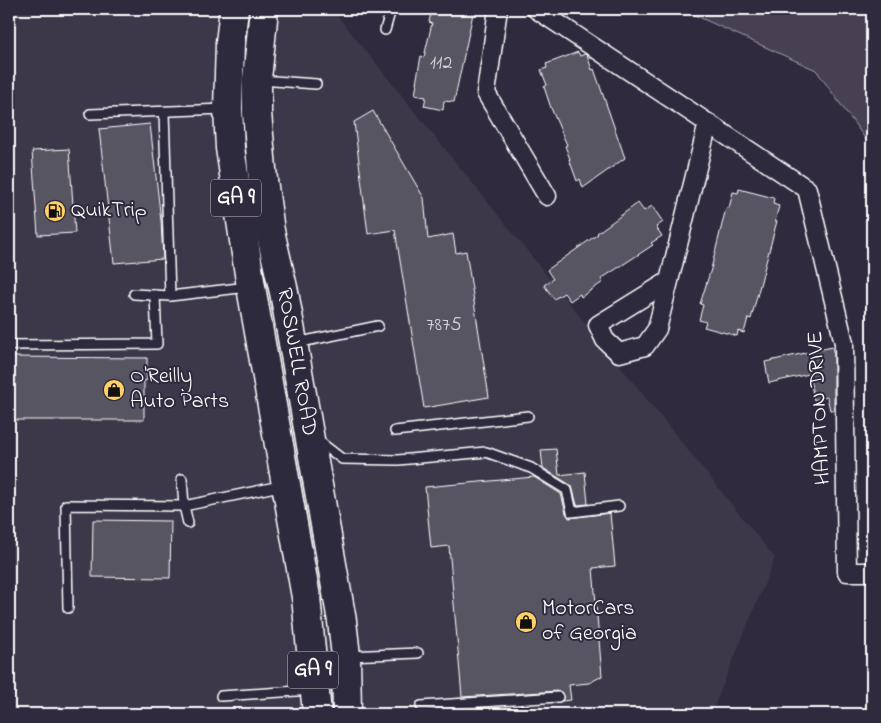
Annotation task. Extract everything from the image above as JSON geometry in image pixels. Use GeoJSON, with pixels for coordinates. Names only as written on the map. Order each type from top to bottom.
{"type":"FeatureCollection","features":[{"type":"Feature","properties":{"kind":"main road","name":"ROSWELL ROAD"},"geometry":{"type":"LineString","coordinates":[[234,9],[230,43],[228,109],[231,156],[251,287],[306,597],[316,702]]}},
{"type":"Feature","properties":{"kind":"main road","name":"ROSWELL ROAD"},"geometry":{"type":"LineString","coordinates":[[264,9],[257,79],[256,113],[263,180],[270,231],[310,434],[342,621],[346,656],[347,714]]}},
{"type":"Feature","properties":{"kind":"street"},"geometry":{"type":"LineString","coordinates":[[498,9],[486,93],[547,196]]}},
{"type":"Feature","properties":{"kind":"street","name":"HAMPTON DRIVE"},"geometry":{"type":"LineString","coordinates":[[536,9],[807,189],[844,343],[847,572],[872,572]]}},
{"type":"Feature","properties":{"kind":"street"},"geometry":{"type":"LineString","coordinates":[[669,281],[598,325],[605,340],[619,352],[645,346],[657,329],[669,281],[708,123]]}},
{"type":"Feature","properties":{"kind":"lane"},"geometry":{"type":"LineString","coordinates":[[385,30],[391,9]]}},
{"type":"Feature","properties":{"kind":"lane"},"geometry":{"type":"LineString","coordinates":[[257,79],[316,84]]}},
{"type":"Feature","properties":{"kind":"lane"},"geometry":{"type":"LineString","coordinates":[[90,114],[228,109]]}},
{"type":"Feature","properties":{"kind":"lane"},"geometry":{"type":"LineString","coordinates":[[164,112],[170,296]]}},
{"type":"Feature","properties":{"kind":"lane"},"geometry":{"type":"LineString","coordinates":[[134,294],[170,296],[251,287]]}},
{"type":"Feature","properties":{"kind":"lane"},"geometry":{"type":"LineString","coordinates":[[9,345],[157,344],[155,295]]}},
{"type":"Feature","properties":{"kind":"lane"},"geometry":{"type":"LineString","coordinates":[[293,343],[378,326]]}},
{"type":"Feature","properties":{"kind":"lane"},"geometry":{"type":"LineString","coordinates":[[395,431],[528,416]]}},
{"type":"Feature","properties":{"kind":"lane"},"geometry":{"type":"LineString","coordinates":[[310,434],[342,459],[398,460],[486,452],[531,468],[567,490],[572,512],[619,506]]}},
{"type":"Feature","properties":{"kind":"lane"},"geometry":{"type":"LineString","coordinates":[[182,479],[184,506],[188,523]]}},
{"type":"Feature","properties":{"kind":"lane"},"geometry":{"type":"LineString","coordinates":[[68,608],[66,505],[184,506],[287,484]]}},
{"type":"Feature","properties":{"kind":"lane"},"geometry":{"type":"LineString","coordinates":[[346,656],[418,653]]}},
{"type":"Feature","properties":{"kind":"lane"},"geometry":{"type":"LineString","coordinates":[[221,696],[316,702]]}},
{"type":"Feature","properties":{"kind":"lane"},"geometry":{"type":"LineString","coordinates":[[421,706],[558,697]]}},
{"type":"Feature","properties":{"kind":"shaded area"},"geometry":{"type":"Polygon","coordinates":[[[9,9],[332,9],[775,558],[711,714],[9,714],[9,9]]]}},
{"type":"Feature","properties":{"kind":"shaded area"},"geometry":{"type":"Polygon","coordinates":[[[681,9],[872,9],[872,148],[816,70],[681,9]]]}},
{"type":"Feature","properties":{"kind":"building"},"geometry":{"type":"Polygon","coordinates":[[[432,9],[474,9],[454,102],[444,101],[443,110],[424,106],[426,97],[415,95],[421,56],[424,57],[432,23],[429,22],[432,9]]]}},
{"type":"Feature","properties":{"kind":"building"},"geometry":{"type":"Polygon","coordinates":[[[578,52],[580,56],[587,55],[592,70],[594,69],[625,158],[583,188],[580,179],[577,181],[569,159],[565,146],[567,145],[551,108],[544,87],[547,85],[541,70],[547,68],[546,64],[578,52]]]}},
{"type":"Feature","properties":{"kind":"building"},"geometry":{"type":"Polygon","coordinates":[[[373,111],[424,198],[428,239],[453,234],[456,253],[466,251],[489,397],[424,408],[395,230],[368,234],[354,122],[373,111]]]}},
{"type":"Feature","properties":{"kind":"building"},"geometry":{"type":"Polygon","coordinates":[[[150,124],[161,221],[163,259],[114,263],[99,129],[150,124]]]}},
{"type":"Feature","properties":{"kind":"building","name":"QuikTrip"},"geometry":{"type":"Polygon","coordinates":[[[69,149],[75,233],[38,235],[32,151],[69,149]]]}},
{"type":"Feature","properties":{"kind":"building"},"geometry":{"type":"Polygon","coordinates":[[[739,189],[774,198],[773,204],[779,206],[775,221],[777,221],[751,319],[748,318],[744,333],[738,331],[737,336],[704,327],[706,322],[699,320],[703,305],[700,304],[726,208],[729,208],[733,192],[738,193],[739,189]]]}},
{"type":"Feature","properties":{"kind":"building"},"geometry":{"type":"Polygon","coordinates":[[[638,203],[644,211],[652,206],[663,222],[656,227],[662,236],[651,243],[653,245],[601,279],[603,282],[581,297],[580,294],[570,301],[564,293],[554,299],[544,285],[553,279],[547,270],[638,203]]]}},
{"type":"Feature","properties":{"kind":"building"},"geometry":{"type":"Polygon","coordinates":[[[832,347],[834,354],[834,410],[830,410],[827,397],[814,400],[809,374],[769,383],[765,362],[832,347]]]}},
{"type":"Feature","properties":{"kind":"building"},"geometry":{"type":"Polygon","coordinates":[[[9,357],[147,358],[147,380],[144,381],[144,420],[9,420],[9,357]]]}},
{"type":"Feature","properties":{"kind":"building"},"geometry":{"type":"Polygon","coordinates":[[[556,449],[559,475],[585,472],[588,504],[577,505],[572,486],[543,468],[541,450],[556,449]]]}},
{"type":"Feature","properties":{"kind":"building","name":"MotorCars of Georgia"},"geometry":{"type":"Polygon","coordinates":[[[534,477],[561,494],[569,518],[610,513],[615,566],[593,568],[602,676],[589,683],[569,685],[571,700],[562,701],[563,694],[558,691],[462,697],[449,546],[431,548],[425,487],[534,477]]]}},
{"type":"Feature","properties":{"kind":"building"},"geometry":{"type":"Polygon","coordinates":[[[93,520],[171,521],[170,578],[92,577],[93,520]]]}},
{"type":"Feature","properties":{"kind":"place","name":"QuikTrip"},"geometry":{"type":"Point","coordinates":[55,211]}},
{"type":"Feature","properties":{"kind":"place","name":"O'Reilly Auto Parts"},"geometry":{"type":"Point","coordinates":[114,390]}},
{"type":"Feature","properties":{"kind":"place","name":"MotorCars of Georgia"},"geometry":{"type":"Point","coordinates":[526,622]}}]}
